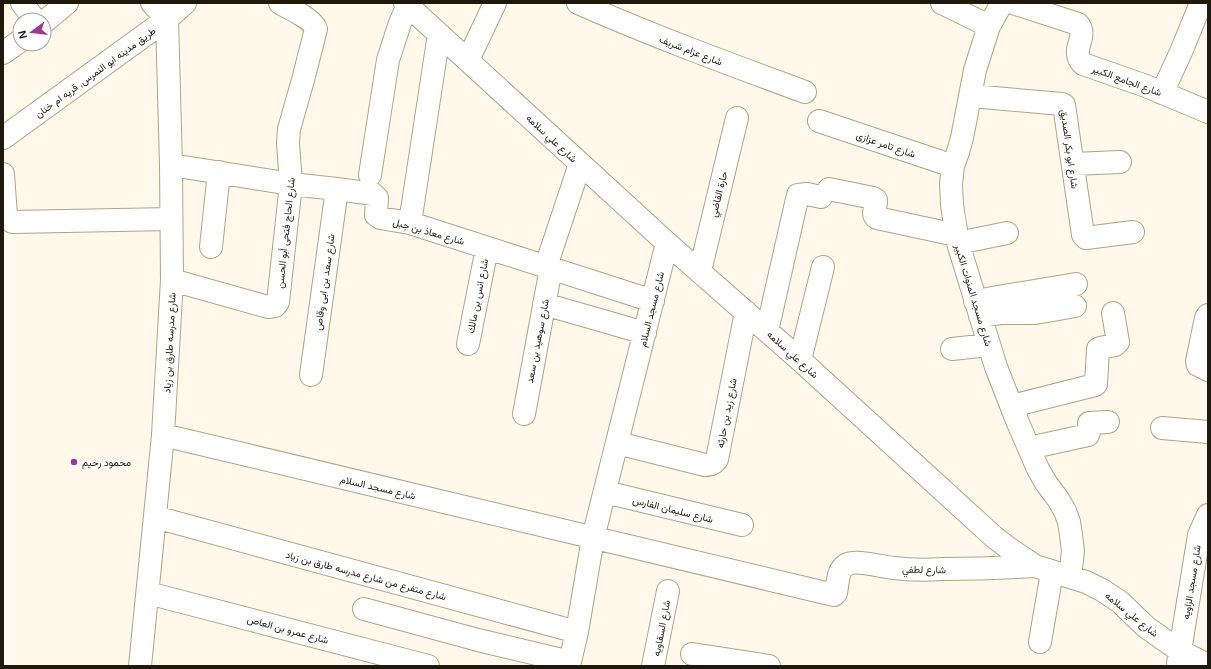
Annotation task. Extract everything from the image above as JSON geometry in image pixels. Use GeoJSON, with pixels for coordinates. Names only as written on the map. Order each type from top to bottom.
{"type":"FeatureCollection","features":[{"type":"Feature","properties":{"kind":"street"},"geometry":{"type":"LineString","coordinates":[[22,3],[29,12]]}},
{"type":"Feature","properties":{"kind":"street"},"geometry":{"type":"LineString","coordinates":[[52,15],[67,3]]}},
{"type":"Feature","properties":{"kind":"street"},"geometry":{"type":"LineString","coordinates":[[152,3],[167,19]]}},
{"type":"Feature","properties":{"kind":"street","name":"طريق مدينه ابو النمرس, قريه ام خنان"},"geometry":{"type":"LineString","coordinates":[[3,138],[167,19],[185,3]]}},
{"type":"Feature","properties":{"kind":"street","name":"شارع الحاج فتحى أبو الحسن"},"geometry":{"type":"LineString","coordinates":[[172,280],[268,307],[275,306],[278,302],[291,184],[288,143],[289,128],[316,29],[310,21],[280,3]]}},
{"type":"Feature","properties":{"kind":"street"},"geometry":{"type":"LineString","coordinates":[[468,60],[495,3]]}},
{"type":"Feature","properties":{"kind":"street","name":"شارع عزام شريف"},"geometry":{"type":"LineString","coordinates":[[578,3],[606,16],[705,56],[805,92]]}},
{"type":"Feature","properties":{"kind":"street"},"geometry":{"type":"LineString","coordinates":[[942,3],[989,26]]}},
{"type":"Feature","properties":{"kind":"street","name":"شارع مسجد المنوات الكبير"},"geometry":{"type":"LineString","coordinates":[[1002,3],[989,26],[975,70],[971,96],[958,152],[953,166],[951,191],[957,239],[996,367],[1038,469],[1062,505],[1069,522],[1073,551],[1052,572],[1040,642]]}},
{"type":"Feature","properties":{"kind":"street","name":"شارع الجامع الكبير"},"geometry":{"type":"LineString","coordinates":[[1013,3],[1078,24],[1082,32],[1077,57],[1083,64],[1146,86],[1208,112]]}},
{"type":"Feature","properties":{"kind":"street"},"geometry":{"type":"LineString","coordinates":[[370,175],[388,60],[406,4]]}},
{"type":"Feature","properties":{"kind":"street","name":"شارع علي سلامه"},"geometry":{"type":"LineString","coordinates":[[406,4],[580,164],[800,360],[994,537],[1011,550],[1052,572],[1086,582],[1102,590],[1120,602],[1178,659],[1208,665]]}},
{"type":"Feature","properties":{"kind":"street"},"geometry":{"type":"LineString","coordinates":[[1162,93],[1203,5]]}},
{"type":"Feature","properties":{"kind":"street","name":"شارع مدرسه طارق بن زياد"},"geometry":{"type":"LineString","coordinates":[[143,665],[148,593],[163,435],[172,280],[172,165],[167,19]]}},
{"type":"Feature","properties":{"kind":"street"},"geometry":{"type":"LineString","coordinates":[[410,223],[439,34]]}},
{"type":"Feature","properties":{"kind":"street"},"geometry":{"type":"LineString","coordinates":[[3,53],[12,47]]}},
{"type":"Feature","properties":{"kind":"street","name":"شارع ابو بكر الصديق"},"geometry":{"type":"LineString","coordinates":[[971,96],[1064,105],[1084,237],[1133,232]]}},
{"type":"Feature","properties":{"kind":"street","name":"حارة القاضي"},"geometry":{"type":"LineString","coordinates":[[700,271],[737,118]]}},
{"type":"Feature","properties":{"kind":"street","name":"شارع تامر عزازى"},"geometry":{"type":"LineString","coordinates":[[819,121],[953,166]]}},
{"type":"Feature","properties":{"kind":"street"},"geometry":{"type":"LineString","coordinates":[[1073,164],[1120,162]]}},
{"type":"Feature","properties":{"kind":"street","name":"شارع سوهيد بن سعد"},"geometry":{"type":"LineString","coordinates":[[524,414],[544,304],[548,267],[580,164]]}},
{"type":"Feature","properties":{"kind":"street","name":"شارع معاذ بن جبل"},"geometry":{"type":"LineString","coordinates":[[172,165],[291,184],[374,195],[377,198],[375,213],[377,217],[410,223],[653,301]]}},
{"type":"Feature","properties":{"kind":"street"},"geometry":{"type":"LineString","coordinates":[[211,247],[219,172]]}},
{"type":"Feature","properties":{"kind":"street"},"geometry":{"type":"LineString","coordinates":[[3,174],[6,216],[12,222],[171,219]]}},
{"type":"Feature","properties":{"kind":"street","name":"شارع سعد بن ابى وقاص"},"geometry":{"type":"LineString","coordinates":[[311,375],[337,189]]}},
{"type":"Feature","properties":{"kind":"street"},"geometry":{"type":"LineString","coordinates":[[767,331],[798,195],[825,193],[872,198],[876,200],[873,214],[874,217],[957,239],[1007,233]]}},
{"type":"Feature","properties":{"kind":"street","name":"شارع مسجد السلام"},"geometry":{"type":"LineString","coordinates":[[570,664],[593,538],[668,243]]}},
{"type":"Feature","properties":{"kind":"street","name":"شارع انس بن مالك"},"geometry":{"type":"LineString","coordinates":[[468,344],[487,248]]}},
{"type":"Feature","properties":{"kind":"street"},"geometry":{"type":"LineString","coordinates":[[800,360],[823,267]]}},
{"type":"Feature","properties":{"kind":"street"},"geometry":{"type":"LineString","coordinates":[[978,309],[1076,284]]}},
{"type":"Feature","properties":{"kind":"street"},"geometry":{"type":"LineString","coordinates":[[544,304],[645,333]]}},
{"type":"Feature","properties":{"kind":"street"},"geometry":{"type":"LineString","coordinates":[[978,309],[1001,314],[1035,313],[1075,306]]}},
{"type":"Feature","properties":{"kind":"street","name":"شارع زيد بن حارثه"},"geometry":{"type":"LineString","coordinates":[[617,443],[705,464],[712,464],[715,462],[717,459],[746,312]]}},
{"type":"Feature","properties":{"kind":"street"},"geometry":{"type":"LineString","coordinates":[[1012,406],[1095,385],[1098,349],[1115,345],[1118,342],[1113,313]]}},
{"type":"Feature","properties":{"kind":"street"},"geometry":{"type":"LineString","coordinates":[[1208,315],[1206,318],[1197,361],[1198,365],[1208,370]]}},
{"type":"Feature","properties":{"kind":"street"},"geometry":{"type":"LineString","coordinates":[[952,349],[989,345]]}},
{"type":"Feature","properties":{"kind":"street"},"geometry":{"type":"LineString","coordinates":[[1029,448],[1088,435],[1089,423],[1108,422]]}},
{"type":"Feature","properties":{"kind":"street"},"geometry":{"type":"LineString","coordinates":[[1162,428],[1208,432]]}},
{"type":"Feature","properties":{"kind":"street","name":"شارع مسجد السلام"},"geometry":{"type":"LineString","coordinates":[[163,435],[802,588],[836,594]]}},
{"type":"Feature","properties":{"kind":"street","name":"شارع سليمان الفارس"},"geometry":{"type":"LineString","coordinates":[[605,492],[742,526]]}},
{"type":"Feature","properties":{"kind":"street","name":"شارع مسجد الزاويه"},"geometry":{"type":"LineString","coordinates":[[1178,659],[1208,515]]}},
{"type":"Feature","properties":{"kind":"street","name":"شارع متفرع من شارع مدرسه طارق بن زياد"},"geometry":{"type":"LineString","coordinates":[[155,517],[577,632]]}},
{"type":"Feature","properties":{"kind":"street","name":"شارع لطفي"},"geometry":{"type":"LineString","coordinates":[[836,594],[842,568],[855,562],[886,568],[916,570],[990,569],[1052,572]]}},
{"type":"Feature","properties":{"kind":"street","name":"شارع السقاويه"},"geometry":{"type":"LineString","coordinates":[[654,666],[668,591]]}},
{"type":"Feature","properties":{"kind":"street","name":"شارع عمرو بن العاص"},"geometry":{"type":"LineString","coordinates":[[148,593],[365,658],[428,666]]}},
{"type":"Feature","properties":{"kind":"street"},"geometry":{"type":"LineString","coordinates":[[364,609],[570,664]]}},
{"type":"Feature","properties":{"kind":"street"},"geometry":{"type":"LineString","coordinates":[[692,654],[769,666]]}},
{"type":"Feature","properties":{"kind":"place","name":"محمود رحيم"},"geometry":{"type":"Point","coordinates":[74,462]}}]}
